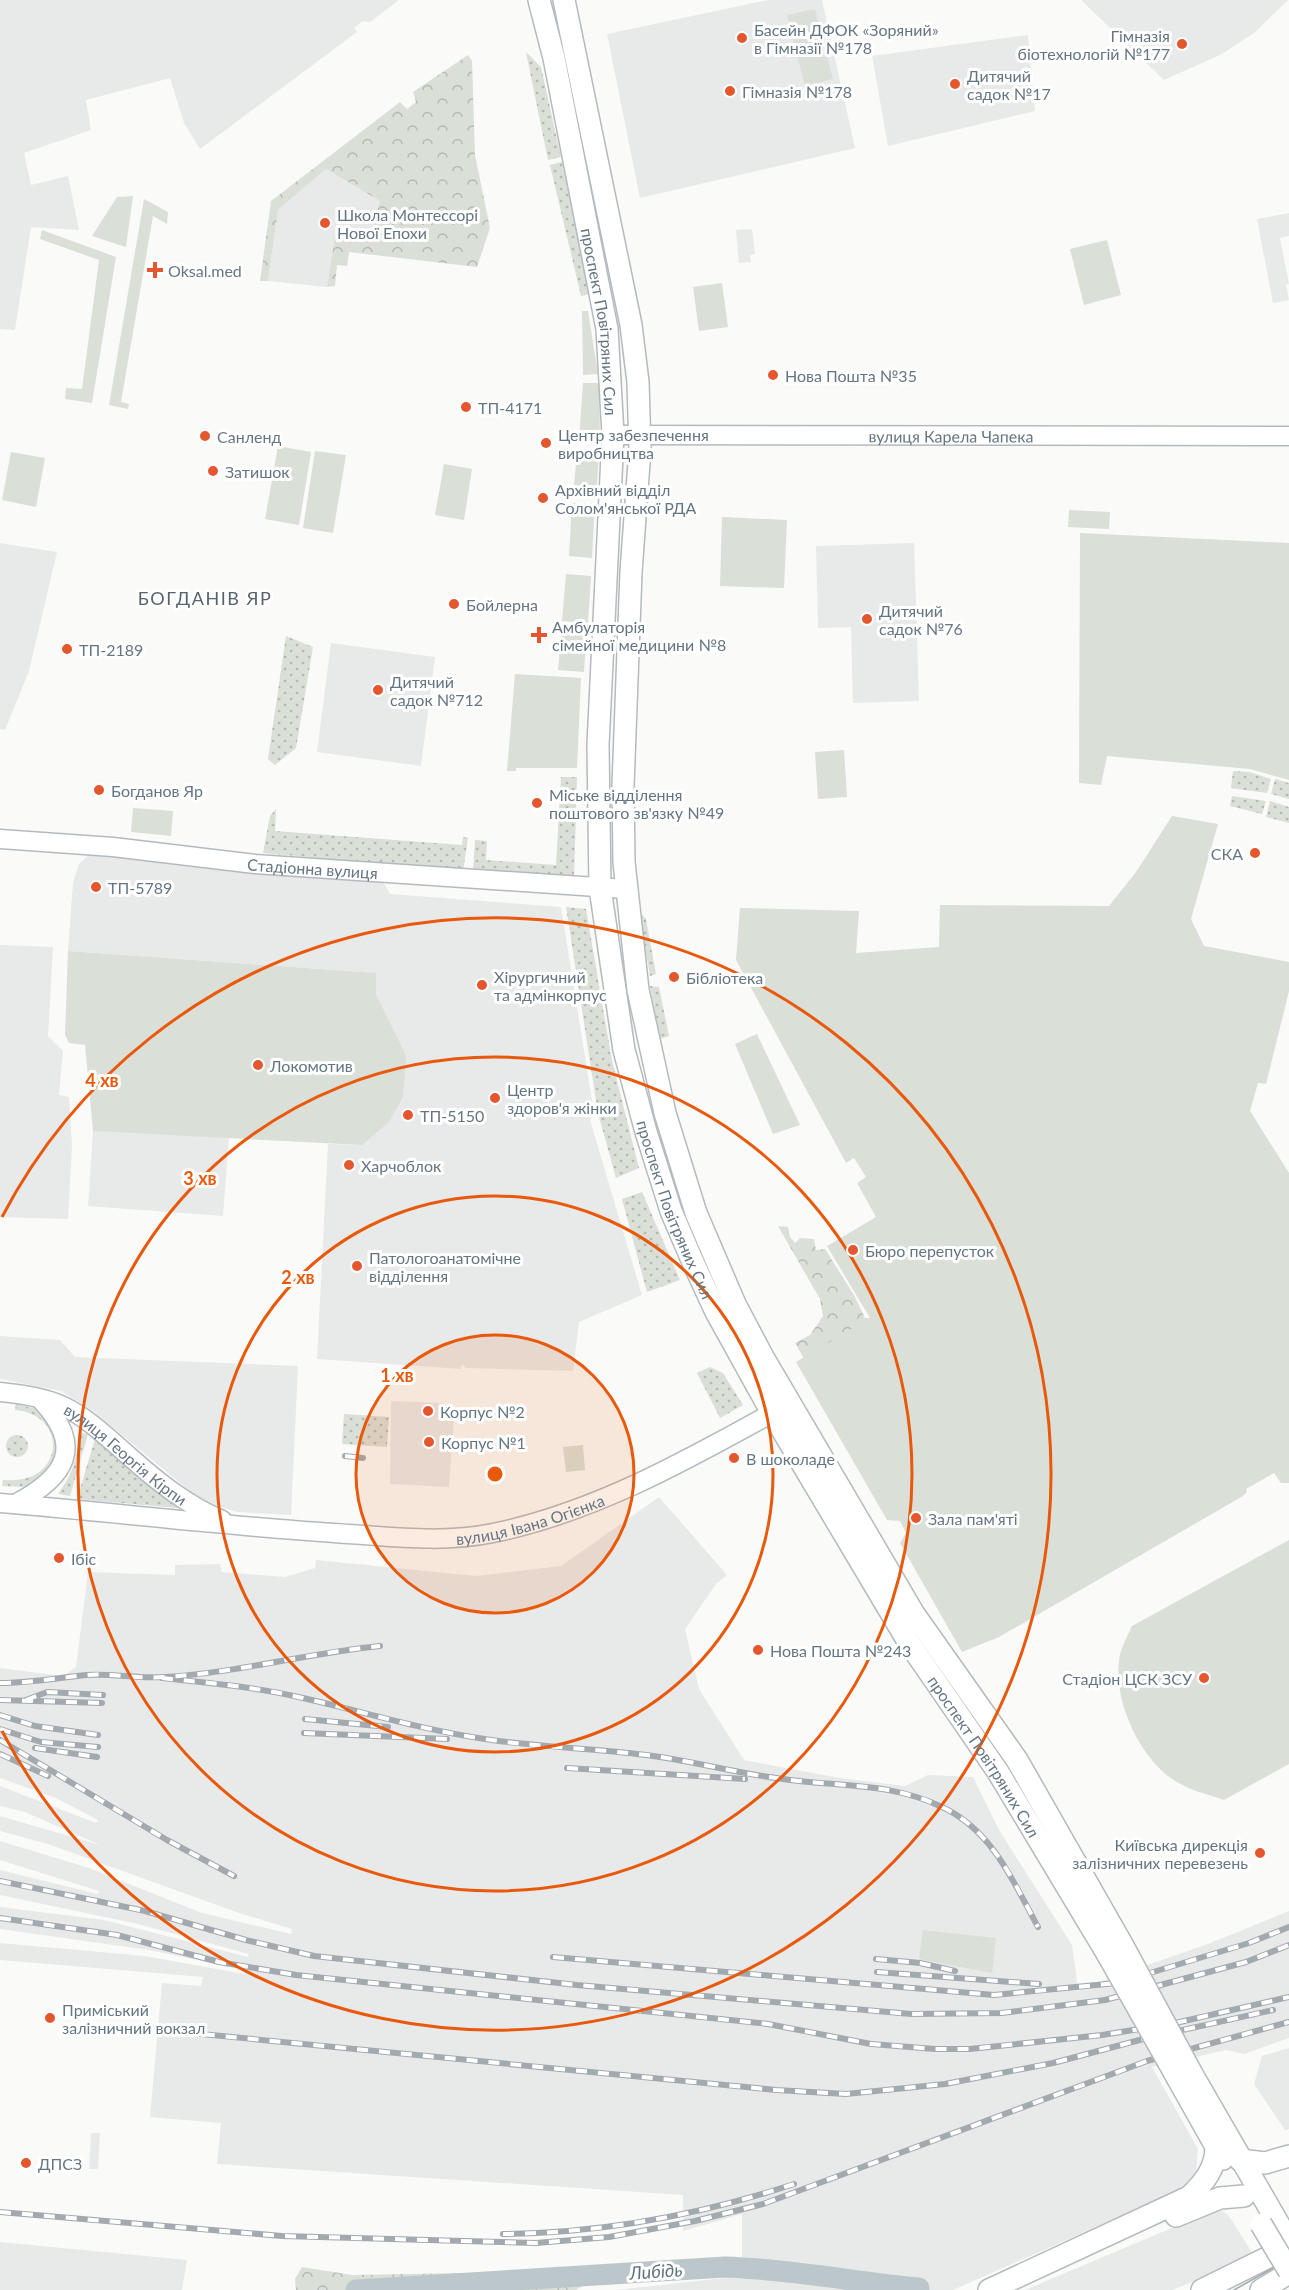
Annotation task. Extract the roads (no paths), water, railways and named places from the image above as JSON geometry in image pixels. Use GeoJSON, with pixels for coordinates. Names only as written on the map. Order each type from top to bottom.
{"type":"FeatureCollection","features":[{"type":"Feature","properties":{"kind":"main road","name":"проспект Повітряних Сил"},"geometry":{"type":"LineString","coordinates":[[539,0],[554,58],[607,329],[613,435],[598,746],[600,888],[624,1050],[671,1210],[716,1312],[914,1614],[1017,1760],[1115,1951],[1185,2076],[1240,2160],[1289,2272]]}},
{"type":"Feature","properties":{"kind":"main road","name":"проспект Повітряних Сил"},"geometry":{"type":"LineString","coordinates":[[564,0],[631,325],[638,382],[640,435],[631,572],[623,786],[626,889],[638,990],[665,1113],[696,1213],[780,1408]]}},
{"type":"Feature","properties":{"kind":"main road","name":"проспект Повітряних Сил"},"geometry":{"type":"LineString","coordinates":[[1185,2076],[1216,2147],[1244,2196],[1287,2246]]}},
{"type":"Feature","properties":{"kind":"main road"},"geometry":{"type":"LineString","coordinates":[[989,2290],[1189,2197],[1202,2185],[1211,2170],[1216,2147]]}},
{"type":"Feature","properties":{"kind":"main road"},"geometry":{"type":"LineString","coordinates":[[1240,2160],[1265,2163],[1289,2156]]}},
{"type":"Feature","properties":{"kind":"main road"},"geometry":{"type":"LineString","coordinates":[[1011,2290],[1205,2203],[1220,2198],[1244,2196]]}},
{"type":"Feature","properties":{"kind":"main road"},"geometry":{"type":"LineString","coordinates":[[1202,2290],[1287,2246]]}},
{"type":"Feature","properties":{"kind":"main road"},"geometry":{"type":"LineString","coordinates":[[1261,2290],[1289,2272]]}},
{"type":"Feature","properties":{"kind":"street","name":"вулиця Карела Чапека"},"geometry":{"type":"LineString","coordinates":[[613,435],[1011,433],[1289,436]]}},
{"type":"Feature","properties":{"kind":"street","name":"Стадіонна вулиця"},"geometry":{"type":"LineString","coordinates":[[0,840],[113,847],[240,863],[626,889]]}},
{"type":"Feature","properties":{"kind":"street","name":"вулиця Георгія Кірпи"},"geometry":{"type":"LineString","coordinates":[[0,1392],[40,1399],[62,1406],[78,1415],[187,1502],[216,1518],[246,1528]]}},
{"type":"Feature","properties":{"kind":"street"},"geometry":{"type":"LineString","coordinates":[[8,1503],[42,1490],[63,1464],[67,1452],[63,1427],[40,1399]]}},
{"type":"Feature","properties":{"kind":"street","name":"вулиця Івана Огієнка"},"geometry":{"type":"LineString","coordinates":[[246,1528],[421,1539],[490,1534],[535,1524],[583,1508],[780,1408]]}},
{"type":"Feature","properties":{"kind":"street"},"geometry":{"type":"LineString","coordinates":[[8,1503],[156,1516],[246,1528]]}},
{"type":"Feature","properties":{"kind":"waterway","name":"Либідь"},"geometry":{"type":"LineString","coordinates":[[356,2290],[725,2267],[774,2270],[919,2288]]}},
{"type":"Feature","properties":{"kind":"tram line"},"geometry":{"type":"LineString","coordinates":[[1234,2290],[1289,2259]]}},
{"type":"Feature","properties":{"kind":"railway"},"geometry":{"type":"LineString","coordinates":[[345,1456],[363,1458]]}},
{"type":"Feature","properties":{"kind":"railway"},"geometry":{"type":"LineString","coordinates":[[0,1683],[86,1675],[154,1677],[191,1675],[380,1646]]}},
{"type":"Feature","properties":{"kind":"railway"},"geometry":{"type":"LineString","coordinates":[[162,1678],[286,1694],[416,1726],[485,1739],[655,1756],[765,1776],[903,1793],[942,1807],[975,1829],[988,1843],[1010,1875],[1038,1927]]}},
{"type":"Feature","properties":{"kind":"railway"},"geometry":{"type":"LineString","coordinates":[[26,1700],[47,1692],[103,1695]]}},
{"type":"Feature","properties":{"kind":"railway"},"geometry":{"type":"LineString","coordinates":[[0,1700],[102,1703]]}},
{"type":"Feature","properties":{"kind":"railway"},"geometry":{"type":"LineString","coordinates":[[0,1715],[35,1726],[98,1735]]}},
{"type":"Feature","properties":{"kind":"railway"},"geometry":{"type":"LineString","coordinates":[[305,1719],[388,1727]]}},
{"type":"Feature","properties":{"kind":"railway"},"geometry":{"type":"LineString","coordinates":[[0,1729],[41,1742],[98,1747]]}},
{"type":"Feature","properties":{"kind":"railway"},"geometry":{"type":"LineString","coordinates":[[304,1733],[447,1739]]}},
{"type":"Feature","properties":{"kind":"railway"},"geometry":{"type":"LineString","coordinates":[[0,1740],[167,1840],[234,1876]]}},
{"type":"Feature","properties":{"kind":"railway"},"geometry":{"type":"LineString","coordinates":[[35,1748],[97,1757]]}},
{"type":"Feature","properties":{"kind":"railway"},"geometry":{"type":"LineString","coordinates":[[0,1754],[48,1776]]}},
{"type":"Feature","properties":{"kind":"railway"},"geometry":{"type":"LineString","coordinates":[[567,1768],[745,1779]]}},
{"type":"Feature","properties":{"kind":"railway"},"geometry":{"type":"LineString","coordinates":[[0,1881],[145,1911],[246,1940],[314,1956],[577,1985],[911,2014],[1002,2013],[1105,2000],[1246,1962],[1289,1945]]}},
{"type":"Feature","properties":{"kind":"railway"},"geometry":{"type":"LineString","coordinates":[[0,1918],[117,1935],[219,1962],[296,1975],[768,2024],[871,2044],[935,2049],[970,2049],[1102,2035],[1171,2024],[1289,1997]]}},
{"type":"Feature","properties":{"kind":"railway"},"geometry":{"type":"LineString","coordinates":[[553,1957],[994,1995],[1117,1983],[1249,1943],[1289,1927]]}},
{"type":"Feature","properties":{"kind":"railway"},"geometry":{"type":"LineString","coordinates":[[876,1959],[920,1963],[955,1971]]}},
{"type":"Feature","properties":{"kind":"railway"},"geometry":{"type":"LineString","coordinates":[[877,1972],[1039,1984]]}},
{"type":"Feature","properties":{"kind":"railway"},"geometry":{"type":"LineString","coordinates":[[160,2030],[776,2090],[846,2094],[945,2084],[1053,2063],[1151,2037],[1273,2010]]}},
{"type":"Feature","properties":{"kind":"railway"},"geometry":{"type":"LineString","coordinates":[[0,2212],[282,2236],[536,2243],[609,2237],[695,2221],[763,2204],[1147,2061],[1289,2022]]}},
{"type":"Feature","properties":{"kind":"railway"},"geometry":{"type":"LineString","coordinates":[[503,2234],[577,2230],[650,2220],[723,2205],[794,2184]]}},
{"type":"Feature","properties":{"kind":"place","name":"Басейн ДФОК «Зоряний» в Гімназії №178"},"geometry":{"type":"Point","coordinates":[742,38]}},
{"type":"Feature","properties":{"kind":"place","name":"Гімназія біотехнологій №177"},"geometry":{"type":"Point","coordinates":[1182,44]}},
{"type":"Feature","properties":{"kind":"place","name":"Дитячий садок №17"},"geometry":{"type":"Point","coordinates":[955,84]}},
{"type":"Feature","properties":{"kind":"place","name":"Гімназія №178"},"geometry":{"type":"Point","coordinates":[730,91]}},
{"type":"Feature","properties":{"kind":"place","name":"Школа Монтессорі Нової Епохи"},"geometry":{"type":"Point","coordinates":[325,223]}},
{"type":"Feature","properties":{"kind":"place","name":"Oksal.med"},"geometry":{"type":"Point","coordinates":[155,270]}},
{"type":"Feature","properties":{"kind":"place","name":"Нова Пошта №35"},"geometry":{"type":"Point","coordinates":[773,375]}},
{"type":"Feature","properties":{"kind":"place","name":"ТП-4171"},"geometry":{"type":"Point","coordinates":[466,407]}},
{"type":"Feature","properties":{"kind":"place","name":"Санленд"},"geometry":{"type":"Point","coordinates":[205,436]}},
{"type":"Feature","properties":{"kind":"place","name":"Центр забезпечення виробництва"},"geometry":{"type":"Point","coordinates":[546,443]}},
{"type":"Feature","properties":{"kind":"place","name":"Затишок"},"geometry":{"type":"Point","coordinates":[213,471]}},
{"type":"Feature","properties":{"kind":"place","name":"Архівний відділ Солом'янської РДА"},"geometry":{"type":"Point","coordinates":[543,498]}},
{"type":"Feature","properties":{"kind":"place","name":"Бойлерна"},"geometry":{"type":"Point","coordinates":[454,604]}},
{"type":"Feature","properties":{"kind":"place","name":"Дитячий садок №76"},"geometry":{"type":"Point","coordinates":[867,619]}},
{"type":"Feature","properties":{"kind":"place","name":"Амбулаторія сімейної медицини №8"},"geometry":{"type":"Point","coordinates":[539,635]}},
{"type":"Feature","properties":{"kind":"place","name":"ТП-2189"},"geometry":{"type":"Point","coordinates":[67,649]}},
{"type":"Feature","properties":{"kind":"place","name":"Дитячий садок №712"},"geometry":{"type":"Point","coordinates":[378,690]}},
{"type":"Feature","properties":{"kind":"place","name":"Богданов Яр"},"geometry":{"type":"Point","coordinates":[99,790]}},
{"type":"Feature","properties":{"kind":"place","name":"Міське відділення поштового зв'язку №49"},"geometry":{"type":"Point","coordinates":[537,803]}},
{"type":"Feature","properties":{"kind":"place","name":"СКА"},"geometry":{"type":"Point","coordinates":[1255,853]}},
{"type":"Feature","properties":{"kind":"place","name":"ТП-5789"},"geometry":{"type":"Point","coordinates":[96,887]}},
{"type":"Feature","properties":{"kind":"place","name":"Бібліотека"},"geometry":{"type":"Point","coordinates":[674,977]}},
{"type":"Feature","properties":{"kind":"place","name":"Хірургичний та адмінкорпус"},"geometry":{"type":"Point","coordinates":[482,985]}},
{"type":"Feature","properties":{"kind":"place","name":"Локомотив"},"geometry":{"type":"Point","coordinates":[258,1065]}},
{"type":"Feature","properties":{"kind":"place","name":"Центр здоров'я жінки"},"geometry":{"type":"Point","coordinates":[495,1098]}},
{"type":"Feature","properties":{"kind":"place","name":"ТП-5150"},"geometry":{"type":"Point","coordinates":[408,1115]}},
{"type":"Feature","properties":{"kind":"place","name":"Харчоблок"},"geometry":{"type":"Point","coordinates":[349,1165]}},
{"type":"Feature","properties":{"kind":"place","name":"Бюро перепусток"},"geometry":{"type":"Point","coordinates":[853,1250]}},
{"type":"Feature","properties":{"kind":"place","name":"Патологоанатомічне відділення"},"geometry":{"type":"Point","coordinates":[357,1266]}},
{"type":"Feature","properties":{"kind":"place","name":"Корпус №2"},"geometry":{"type":"Point","coordinates":[428,1411]}},
{"type":"Feature","properties":{"kind":"place","name":"Корпус №1"},"geometry":{"type":"Point","coordinates":[429,1442]}},
{"type":"Feature","properties":{"kind":"place","name":"В шоколаде"},"geometry":{"type":"Point","coordinates":[734,1458]}},
{"type":"Feature","properties":{"kind":"place","name":"Зала пам'яті"},"geometry":{"type":"Point","coordinates":[916,1518]}},
{"type":"Feature","properties":{"kind":"place","name":"Ібіс"},"geometry":{"type":"Point","coordinates":[59,1558]}},
{"type":"Feature","properties":{"kind":"place","name":"Нова Пошта №243"},"geometry":{"type":"Point","coordinates":[758,1650]}},
{"type":"Feature","properties":{"kind":"place","name":"Стадіон ЦСК ЗСУ"},"geometry":{"type":"Point","coordinates":[1204,1678]}},
{"type":"Feature","properties":{"kind":"place","name":"Київська дирекція залізничних перевезень"},"geometry":{"type":"Point","coordinates":[1260,1853]}},
{"type":"Feature","properties":{"kind":"place","name":"Приміський залізничний вокзал"},"geometry":{"type":"Point","coordinates":[50,2018]}},
{"type":"Feature","properties":{"kind":"place","name":"ДПСЗ"},"geometry":{"type":"Point","coordinates":[26,2163]}},
{"type":"Feature","properties":{"kind":"district","name":"БОГДАНІВ ЯР"},"geometry":{"type":"Point","coordinates":[205,598]}}]}
